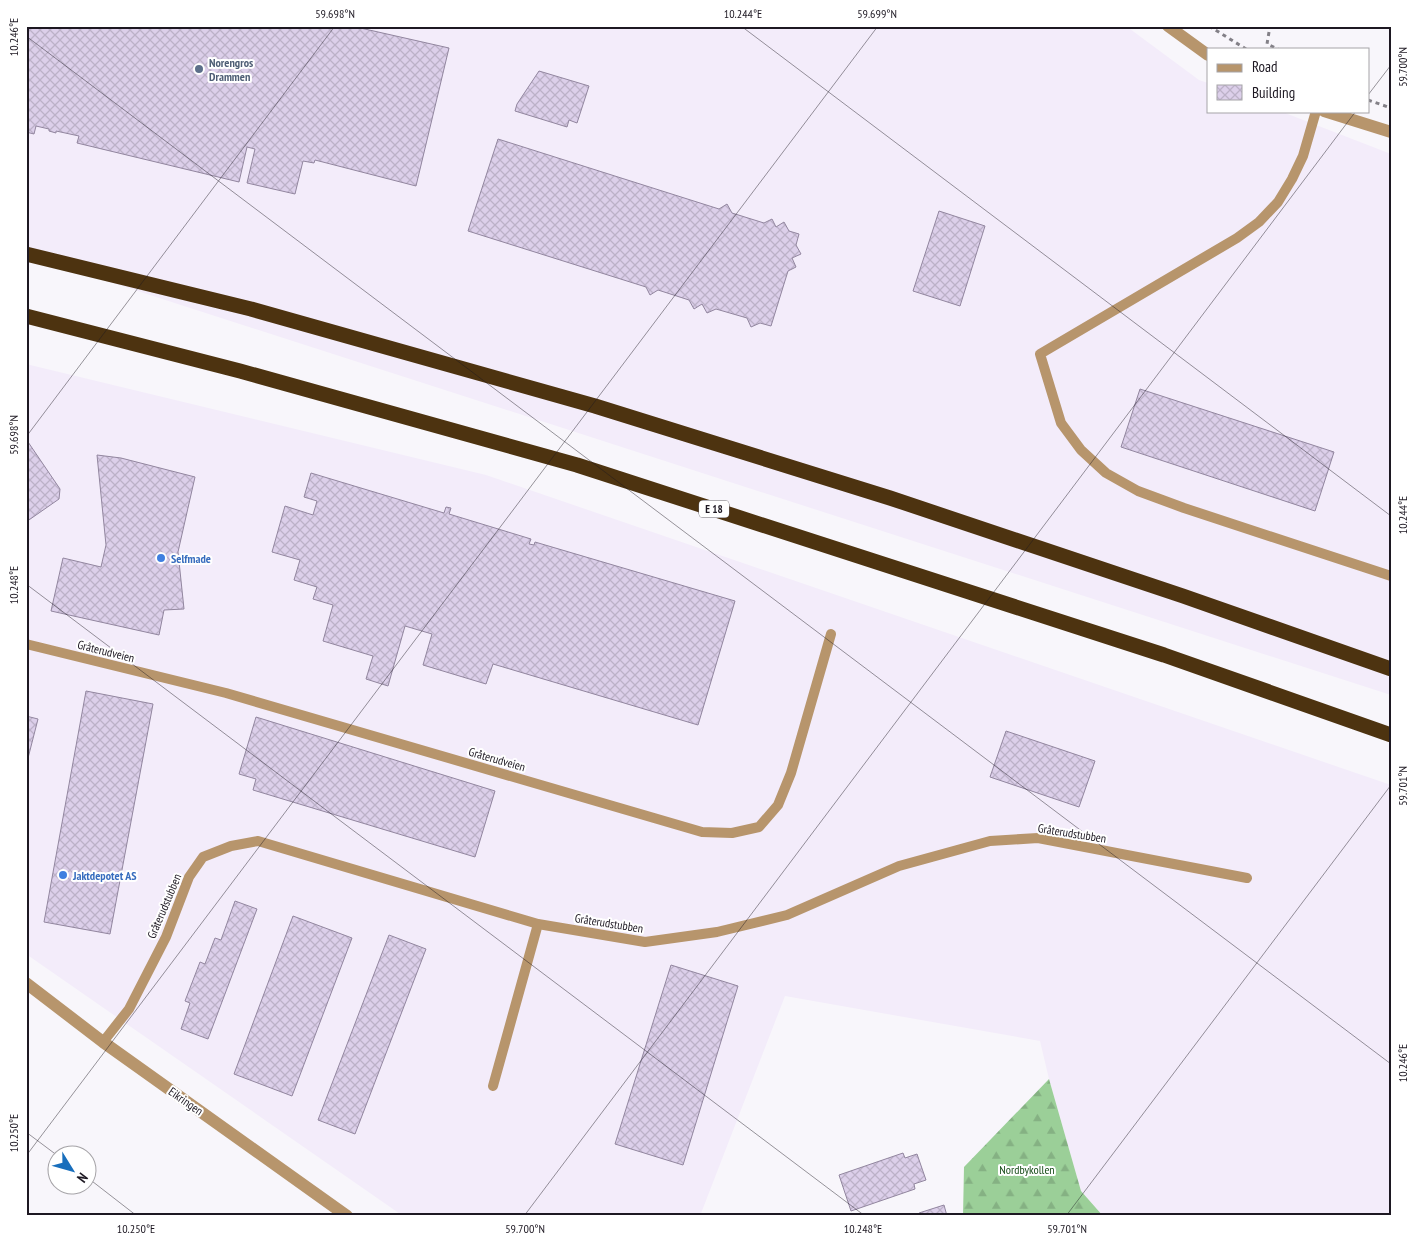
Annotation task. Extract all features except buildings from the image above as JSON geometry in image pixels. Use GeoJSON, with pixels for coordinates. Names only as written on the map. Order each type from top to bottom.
{"type":"FeatureCollection","features":[{"type":"Feature","properties":{"kind":"highway"},"geometry":{"type":"LineString","coordinates":[[26,254],[251,309],[595,406],[908,505],[1173,593],[1391,669]]}},
{"type":"Feature","properties":{"kind":"highway","name":"E 18"},"geometry":{"type":"LineString","coordinates":[[26,316],[240,371],[577,465],[1164,655],[1389,735]]}},
{"type":"Feature","properties":{"kind":"street"},"geometry":{"type":"LineString","coordinates":[[1168,26],[1207,54]]}},
{"type":"Feature","properties":{"kind":"street"},"geometry":{"type":"LineString","coordinates":[[1327,112],[1391,132]]}},
{"type":"Feature","properties":{"kind":"street","name":"Eikringen"},"geometry":{"type":"LineString","coordinates":[[26,983],[103,1042],[348,1216]]}},
{"type":"Feature","properties":{"kind":"lane"},"geometry":{"type":"LineString","coordinates":[[1316,112],[1303,156],[1278,202],[1259,222],[1237,238],[1040,354],[1061,423],[1081,450],[1106,473],[1138,491],[1184,508],[1391,576]]}},
{"type":"Feature","properties":{"kind":"lane","name":"Gråterudveien"},"geometry":{"type":"LineString","coordinates":[[26,644],[226,693],[702,832],[732,833],[759,827],[778,805],[791,773],[831,634]]}},
{"type":"Feature","properties":{"kind":"lane","name":"Gråterudstubben"},"geometry":{"type":"LineString","coordinates":[[103,1042],[129,1009],[166,937],[189,877],[203,857],[231,846],[258,841],[538,924],[645,942],[717,932],[787,915],[899,866],[990,841],[1038,838],[1247,878]]}},
{"type":"Feature","properties":{"kind":"lane"},"geometry":{"type":"LineString","coordinates":[[493,1086],[538,924]]}},
{"type":"Feature","properties":{"kind":"path"},"geometry":{"type":"LineString","coordinates":[[1209,26],[1244,48]]}},
{"type":"Feature","properties":{"kind":"path"},"geometry":{"type":"LineString","coordinates":[[1269,32],[1267,44],[1276,48]]}},
{"type":"Feature","properties":{"kind":"path"},"geometry":{"type":"LineString","coordinates":[[1370,101],[1391,108]]}},
{"type":"Feature","properties":{"kind":"shaded area"},"geometry":{"type":"Polygon","coordinates":[[[26,26],[1126,26],[1199,80],[1207,83],[1207,112],[1283,112],[1391,154],[1391,695],[26,255],[26,26]]]}},
{"type":"Feature","properties":{"kind":"shaded area"},"geometry":{"type":"Polygon","coordinates":[[[26,364],[486,475],[1391,785],[1391,1216],[1103,1216],[1081,1191],[1040,1041],[785,996],[700,1216],[403,1216],[26,954],[26,364]]]}},
{"type":"Feature","properties":{"kind":"green space","name":"Nordbykollen"},"geometry":{"type":"Polygon","coordinates":[[[1049,1079],[1081,1191],[1103,1216],[963,1216],[964,1167],[1049,1079]]]}},
{"type":"Feature","properties":{"kind":"place","name":"Norengros Drammen"},"geometry":{"type":"Point","coordinates":[199,69]}},
{"type":"Feature","properties":{"kind":"place","name":"Selfmade"},"geometry":{"type":"Point","coordinates":[161,558]}},
{"type":"Feature","properties":{"kind":"place","name":"Jaktdepotet AS"},"geometry":{"type":"Point","coordinates":[63,875]}}]}
